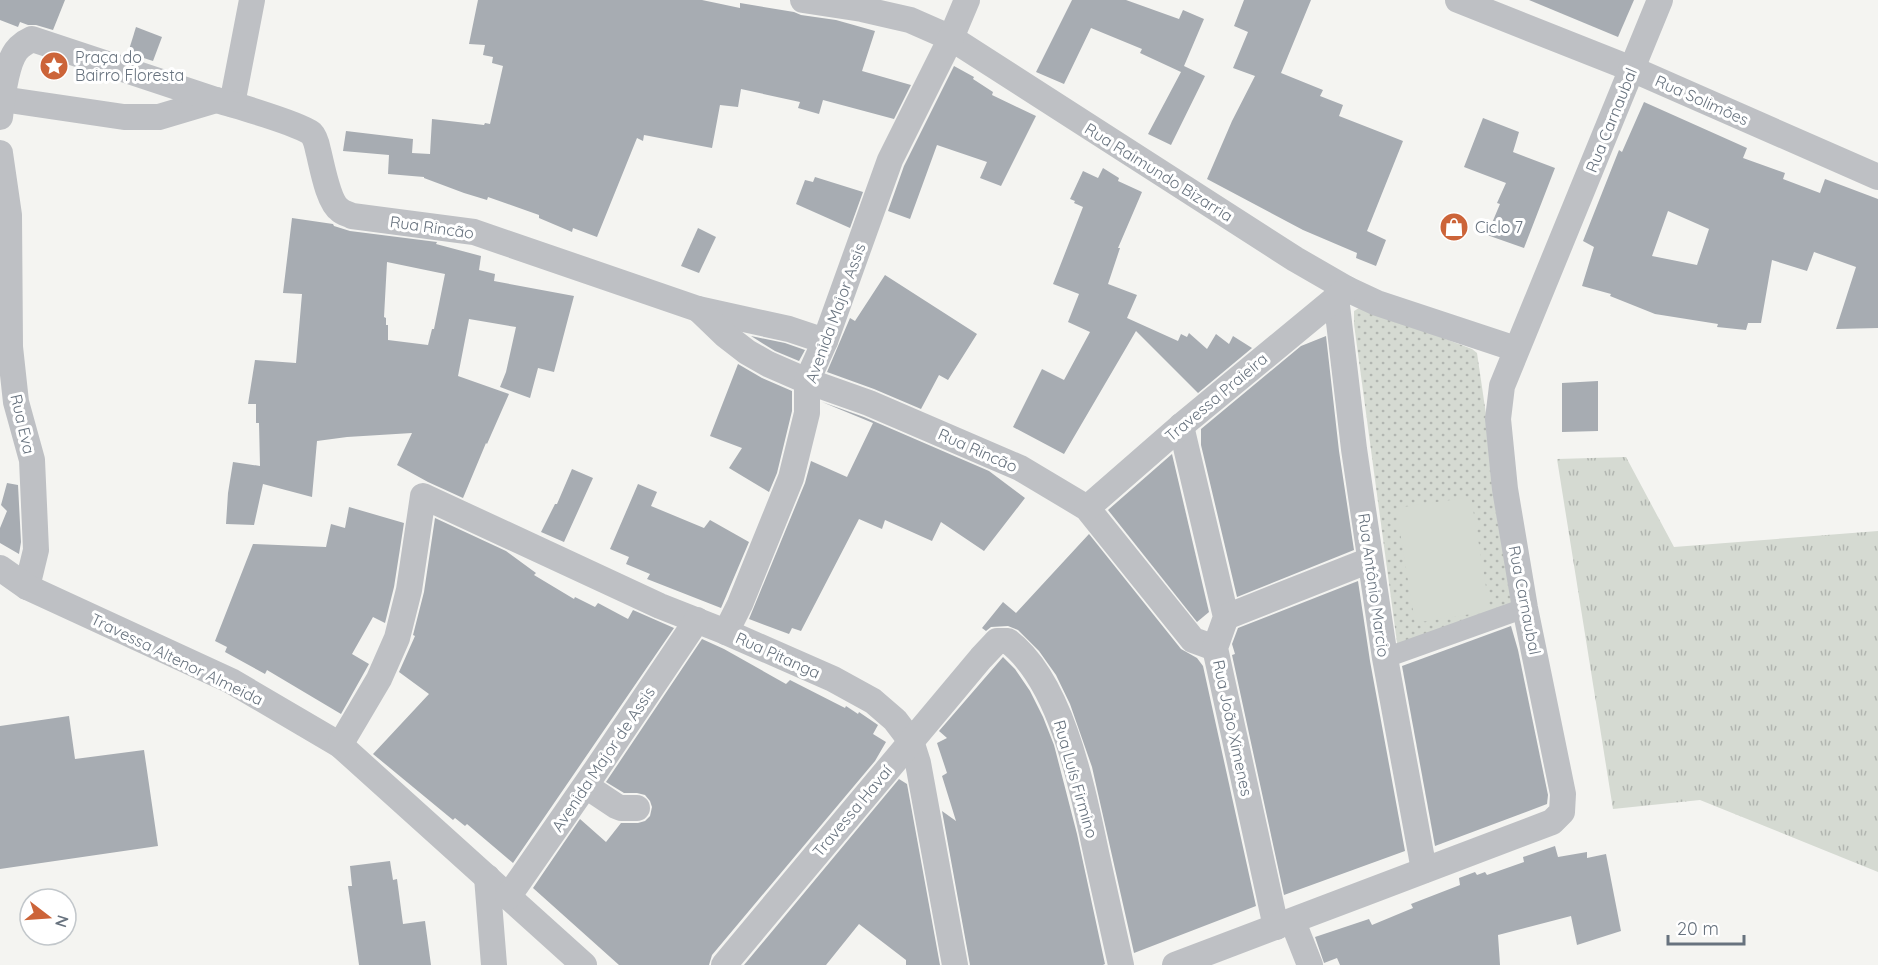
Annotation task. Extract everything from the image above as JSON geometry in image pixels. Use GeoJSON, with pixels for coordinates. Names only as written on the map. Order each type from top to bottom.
{"type":"FeatureCollection","features":[{"type":"Feature","properties":{"kind":"street"},"geometry":{"type":"LineString","coordinates":[[1,108],[124,117],[159,117],[224,102],[252,0]]}},
{"type":"Feature","properties":{"kind":"street","name":"Rua Raimundo Bizarria"},"geometry":{"type":"LineString","coordinates":[[803,0],[862,9],[910,20],[951,38],[1295,259],[1341,293],[1516,349]]}},
{"type":"Feature","properties":{"kind":"street","name":"Avenida Major Assis"},"geometry":{"type":"LineString","coordinates":[[726,632],[740,604],[791,478],[807,413],[807,381],[825,342],[890,160],[951,38],[967,0]]}},
{"type":"Feature","properties":{"kind":"street","name":"Rua Solimões"},"geometry":{"type":"LineString","coordinates":[[1458,0],[1632,69],[1878,177]]}},
{"type":"Feature","properties":{"kind":"street","name":"Rua Carnaubal"},"geometry":{"type":"LineString","coordinates":[[1175,965],[1552,822],[1562,812],[1563,794],[1525,608],[1505,489],[1498,418],[1502,386],[1516,349],[1660,0]]}},
{"type":"Feature","properties":{"kind":"street","name":"Rua Rincão"},"geometry":{"type":"LineString","coordinates":[[1,108],[15,52],[32,39],[299,127],[311,133],[316,143],[330,198],[339,209],[352,216],[474,232],[698,309],[789,328],[825,342]]}},
{"type":"Feature","properties":{"kind":"street","name":"Rua Eva"},"geometry":{"type":"LineString","coordinates":[[0,153],[9,215],[10,347],[16,402],[32,460],[36,550],[27,587]]}},
{"type":"Feature","properties":{"kind":"street","name":"Travessa Praieira"},"geometry":{"type":"LineString","coordinates":[[1087,507],[1341,293]]}},
{"type":"Feature","properties":{"kind":"street","name":"Rua Antônio Marcio"},"geometry":{"type":"LineString","coordinates":[[1341,293],[1354,448],[1370,560],[1385,658],[1424,870]]}},
{"type":"Feature","properties":{"kind":"street","name":"Rua Rincão"},"geometry":{"type":"LineString","coordinates":[[698,309],[724,334],[747,352],[768,364],[807,381],[869,403],[1020,468],[1087,507],[1192,640],[1215,648]]}},
{"type":"Feature","properties":{"kind":"street"},"geometry":{"type":"LineString","coordinates":[[1181,426],[1226,617],[1370,560]]}},
{"type":"Feature","properties":{"kind":"street","name":"Rua Pitanga"},"geometry":{"type":"LineString","coordinates":[[340,745],[379,680],[397,638],[409,590],[423,496],[660,606],[833,679],[873,701],[895,720],[911,741],[918,763],[955,965]]}},
{"type":"Feature","properties":{"kind":"street","name":"Travessa Altenor Almeida"},"geometry":{"type":"LineString","coordinates":[[0,568],[27,587],[231,681],[340,745],[487,877]]}},
{"type":"Feature","properties":{"kind":"street"},"geometry":{"type":"LineString","coordinates":[[0,591],[27,587]]}},
{"type":"Feature","properties":{"kind":"street"},"geometry":{"type":"LineString","coordinates":[[1385,658],[1525,608]]}},
{"type":"Feature","properties":{"kind":"street","name":"Rua João Ximenes"},"geometry":{"type":"LineString","coordinates":[[1226,617],[1215,648],[1285,924],[1310,965]]}},
{"type":"Feature","properties":{"kind":"street","name":"Avenida Major de Assis"},"geometry":{"type":"LineString","coordinates":[[508,897],[586,786],[697,620]]}},
{"type":"Feature","properties":{"kind":"street","name":"Rua Luís Firmino"},"geometry":{"type":"LineString","coordinates":[[981,658],[997,641],[1008,641],[1019,650],[1043,684],[1059,718],[1083,792],[1121,965]]}},
{"type":"Feature","properties":{"kind":"street","name":"Travessa Havaí"},"geometry":{"type":"LineString","coordinates":[[724,965],[981,658]]}},
{"type":"Feature","properties":{"kind":"street"},"geometry":{"type":"LineString","coordinates":[[586,786],[616,806],[637,808]]}},
{"type":"Feature","properties":{"kind":"street"},"geometry":{"type":"LineString","coordinates":[[487,877],[584,965]]}},
{"type":"Feature","properties":{"kind":"street"},"geometry":{"type":"LineString","coordinates":[[487,877],[494,965]]}},
{"type":"Feature","properties":{"kind":"green space"},"geometry":{"type":"Polygon","coordinates":[[[1359,308],[1472,349],[1477,353],[1514,605],[1398,650],[1354,324],[1354,311],[1359,308]]]}},
{"type":"Feature","properties":{"kind":"green space"},"geometry":{"type":"Polygon","coordinates":[[[1626,457],[1674,547],[1878,531],[1878,872],[1700,800],[1613,809],[1557,459],[1626,457]]]}},
{"type":"Feature","properties":{"kind":"green space"},"geometry":{"type":"Polygon","coordinates":[[[1471,497],[1490,611],[1415,623],[1396,508],[1471,497]]]}},
{"type":"Feature","properties":{"kind":"building"},"geometry":{"type":"Polygon","coordinates":[[[0,0],[65,0],[53,30],[20,22],[18,27],[0,20],[0,0]]]}},
{"type":"Feature","properties":{"kind":"building"},"geometry":{"type":"Polygon","coordinates":[[[478,0],[702,0],[740,8],[740,3],[836,20],[875,31],[862,71],[911,85],[894,119],[823,100],[819,114],[798,108],[800,102],[741,89],[738,107],[720,105],[712,148],[644,135],[643,141],[637,138],[597,237],[573,228],[572,232],[539,218],[539,215],[488,197],[487,200],[464,193],[424,177],[388,174],[389,155],[343,151],[346,131],[413,139],[412,153],[430,154],[432,119],[490,124],[503,66],[492,63],[493,57],[483,55],[485,45],[469,44],[478,0]]]}},
{"type":"Feature","properties":{"kind":"building"},"geometry":{"type":"Polygon","coordinates":[[[1072,0],[1126,0],[1179,19],[1183,10],[1204,19],[1184,66],[1205,76],[1171,145],[1148,134],[1181,72],[1140,53],[1142,49],[1091,28],[1064,84],[1036,72],[1072,0]]]}},
{"type":"Feature","properties":{"kind":"building"},"geometry":{"type":"Polygon","coordinates":[[[1244,0],[1311,0],[1281,73],[1323,90],[1320,96],[1343,105],[1339,116],[1403,141],[1367,231],[1386,240],[1376,266],[1356,258],[1357,253],[1303,230],[1207,179],[1232,121],[1255,76],[1233,68],[1248,32],[1234,26],[1244,0]]]}},
{"type":"Feature","properties":{"kind":"building"},"geometry":{"type":"Polygon","coordinates":[[[1529,0],[1634,0],[1618,37],[1529,0]]]}},
{"type":"Feature","properties":{"kind":"building"},"geometry":{"type":"Polygon","coordinates":[[[136,27],[162,37],[153,61],[128,53],[136,27]]]}},
{"type":"Feature","properties":{"kind":"building"},"geometry":{"type":"Polygon","coordinates":[[[954,66],[974,77],[973,79],[993,92],[992,95],[1036,116],[1001,186],[980,178],[987,162],[937,145],[910,219],[888,211],[904,166],[954,66]]]}},
{"type":"Feature","properties":{"kind":"building"},"geometry":{"type":"Polygon","coordinates":[[[1644,102],[1747,148],[1743,158],[1785,173],[1783,179],[1820,193],[1825,179],[1878,199],[1878,328],[1836,329],[1856,267],[1814,252],[1807,271],[1772,260],[1761,323],[1748,323],[1746,330],[1717,327],[1718,324],[1655,314],[1610,296],[1611,294],[1582,286],[1594,247],[1583,241],[1619,150],[1622,152],[1644,102]],[[1668,211],[1652,256],[1697,265],[1709,229],[1668,211]]]}},
{"type":"Feature","properties":{"kind":"building"},"geometry":{"type":"Polygon","coordinates":[[[1483,118],[1519,132],[1513,152],[1555,168],[1524,248],[1487,235],[1506,183],[1464,167],[1483,118]]]}},
{"type":"Feature","properties":{"kind":"building"},"geometry":{"type":"Polygon","coordinates":[[[1103,168],[1119,178],[1118,181],[1142,192],[1118,248],[1120,248],[1108,284],[1137,295],[1127,318],[1178,341],[1181,334],[1187,337],[1189,333],[1207,349],[1216,334],[1229,344],[1233,336],[1252,348],[1198,393],[1136,331],[1064,454],[1013,427],[1042,369],[1064,380],[1090,332],[1068,322],[1079,294],[1053,284],[1083,207],[1070,199],[1083,171],[1098,178],[1103,168]]]}},
{"type":"Feature","properties":{"kind":"building"},"geometry":{"type":"Polygon","coordinates":[[[815,177],[863,192],[850,228],[796,204],[805,180],[813,182],[815,177]]]}},
{"type":"Feature","properties":{"kind":"building"},"geometry":{"type":"Polygon","coordinates":[[[292,218],[333,224],[350,231],[437,242],[436,244],[481,256],[479,270],[495,274],[494,281],[574,296],[554,372],[538,368],[530,398],[500,387],[506,372],[516,327],[469,319],[458,376],[509,394],[463,498],[397,465],[412,433],[347,437],[317,441],[312,497],[263,484],[254,525],[226,524],[233,462],[260,466],[256,404],[248,404],[255,360],[296,363],[302,294],[283,293],[292,218]],[[387,262],[384,317],[388,325],[388,340],[428,345],[432,329],[434,329],[445,274],[387,262]]]}},
{"type":"Feature","properties":{"kind":"building"},"geometry":{"type":"Polygon","coordinates":[[[698,228],[716,237],[699,273],[681,266],[698,228]]]}},
{"type":"Feature","properties":{"kind":"building"},"geometry":{"type":"Polygon","coordinates":[[[885,275],[977,334],[948,380],[939,375],[921,409],[827,372],[850,318],[855,321],[885,275]]]}},
{"type":"Feature","properties":{"kind":"building"},"geometry":{"type":"Polygon","coordinates":[[[751,336],[805,350],[799,361],[775,351],[751,336]]]}},
{"type":"Feature","properties":{"kind":"building"},"geometry":{"type":"Polygon","coordinates":[[[1326,336],[1339,451],[1354,550],[1237,597],[1201,445],[1201,429],[1301,346],[1326,336]]]}},
{"type":"Feature","properties":{"kind":"building"},"geometry":{"type":"Polygon","coordinates":[[[738,364],[792,391],[792,411],[777,473],[769,492],[729,468],[742,448],[710,436],[738,364]]]}},
{"type":"Feature","properties":{"kind":"building"},"geometry":{"type":"Polygon","coordinates":[[[1598,381],[1598,431],[1562,432],[1562,383],[1598,381]]]}},
{"type":"Feature","properties":{"kind":"building"},"geometry":{"type":"Polygon","coordinates":[[[822,402],[864,417],[989,471],[1025,498],[984,551],[941,522],[932,541],[885,520],[882,529],[859,519],[801,631],[792,628],[789,634],[749,619],[805,483],[811,461],[847,477],[873,423],[822,402]]]}},
{"type":"Feature","properties":{"kind":"building"},"geometry":{"type":"Polygon","coordinates":[[[1172,454],[1209,612],[1197,622],[1108,510],[1172,454]]]}},
{"type":"Feature","properties":{"kind":"building"},"geometry":{"type":"Polygon","coordinates":[[[572,469],[593,478],[564,542],[541,532],[557,504],[572,469]]]}},
{"type":"Feature","properties":{"kind":"building"},"geometry":{"type":"Polygon","coordinates":[[[7,483],[18,485],[21,542],[19,554],[0,543],[0,528],[7,511],[1,505],[7,483]]]}},
{"type":"Feature","properties":{"kind":"building"},"geometry":{"type":"Polygon","coordinates":[[[638,484],[657,492],[651,506],[704,528],[710,520],[749,542],[721,608],[647,579],[650,574],[626,564],[629,557],[610,549],[638,484]]]}},
{"type":"Feature","properties":{"kind":"building"},"geometry":{"type":"Polygon","coordinates":[[[349,507],[404,523],[394,587],[385,623],[373,617],[352,654],[369,664],[341,714],[267,670],[265,674],[225,652],[227,647],[215,641],[253,544],[326,547],[331,524],[345,528],[349,507]]]}},
{"type":"Feature","properties":{"kind":"building"},"geometry":{"type":"Polygon","coordinates":[[[435,518],[506,551],[536,573],[534,575],[574,599],[575,597],[595,607],[598,603],[628,619],[633,610],[674,628],[513,863],[467,824],[465,826],[455,818],[453,820],[373,754],[429,694],[399,672],[415,636],[413,635],[424,592],[435,518]]]}},
{"type":"Feature","properties":{"kind":"building"},"geometry":{"type":"Polygon","coordinates":[[[1089,534],[1181,649],[1197,658],[1203,666],[1256,906],[1134,953],[1092,767],[1070,704],[1056,675],[1039,651],[1018,630],[1008,626],[991,627],[986,631],[982,628],[1003,602],[1016,613],[1089,534]]]}},
{"type":"Feature","properties":{"kind":"building"},"geometry":{"type":"Polygon","coordinates":[[[1358,581],[1370,661],[1405,851],[1284,895],[1232,655],[1235,654],[1232,644],[1238,628],[1358,581]]]}},
{"type":"Feature","properties":{"kind":"building"},"geometry":{"type":"Polygon","coordinates":[[[1511,626],[1548,795],[1547,804],[1435,846],[1402,666],[1511,626]]]}},
{"type":"Feature","properties":{"kind":"building"},"geometry":{"type":"Polygon","coordinates":[[[702,639],[786,684],[790,680],[845,708],[846,706],[858,714],[859,712],[878,725],[873,734],[886,742],[875,761],[712,955],[709,965],[619,965],[533,888],[580,819],[606,842],[621,823],[638,823],[650,816],[652,807],[645,795],[624,793],[606,782],[702,639]]]}},
{"type":"Feature","properties":{"kind":"building"},"geometry":{"type":"Polygon","coordinates":[[[1003,657],[1015,669],[1030,691],[1054,745],[1077,834],[1105,964],[1103,965],[970,965],[942,811],[956,821],[942,776],[947,773],[937,743],[947,738],[939,731],[1003,657]]]}},
{"type":"Feature","properties":{"kind":"building"},"geometry":{"type":"Polygon","coordinates":[[[69,716],[75,759],[144,750],[158,846],[0,869],[0,726],[69,716]]]}},
{"type":"Feature","properties":{"kind":"building"},"geometry":{"type":"Polygon","coordinates":[[[899,779],[907,784],[940,965],[906,965],[906,960],[859,924],[826,965],[744,965],[899,779]]]}},
{"type":"Feature","properties":{"kind":"building"},"geometry":{"type":"Polygon","coordinates":[[[1555,846],[1558,857],[1587,852],[1587,858],[1606,854],[1621,931],[1577,945],[1571,916],[1498,935],[1500,965],[1340,965],[1337,958],[1324,963],[1315,937],[1369,919],[1372,925],[1413,908],[1411,904],[1460,885],[1459,878],[1475,872],[1477,875],[1485,872],[1487,875],[1524,862],[1523,857],[1555,846]]]}},
{"type":"Feature","properties":{"kind":"building"},"geometry":{"type":"Polygon","coordinates":[[[390,861],[393,880],[397,879],[403,924],[425,921],[431,965],[359,965],[348,886],[352,886],[350,866],[390,861]]]}},
{"type":"Feature","properties":{"kind":"place","name":"Praça do Bairro Floresta"},"geometry":{"type":"Point","coordinates":[54,66]}},
{"type":"Feature","properties":{"kind":"place","name":"Ciclo 7"},"geometry":{"type":"Point","coordinates":[1454,227]}}]}
